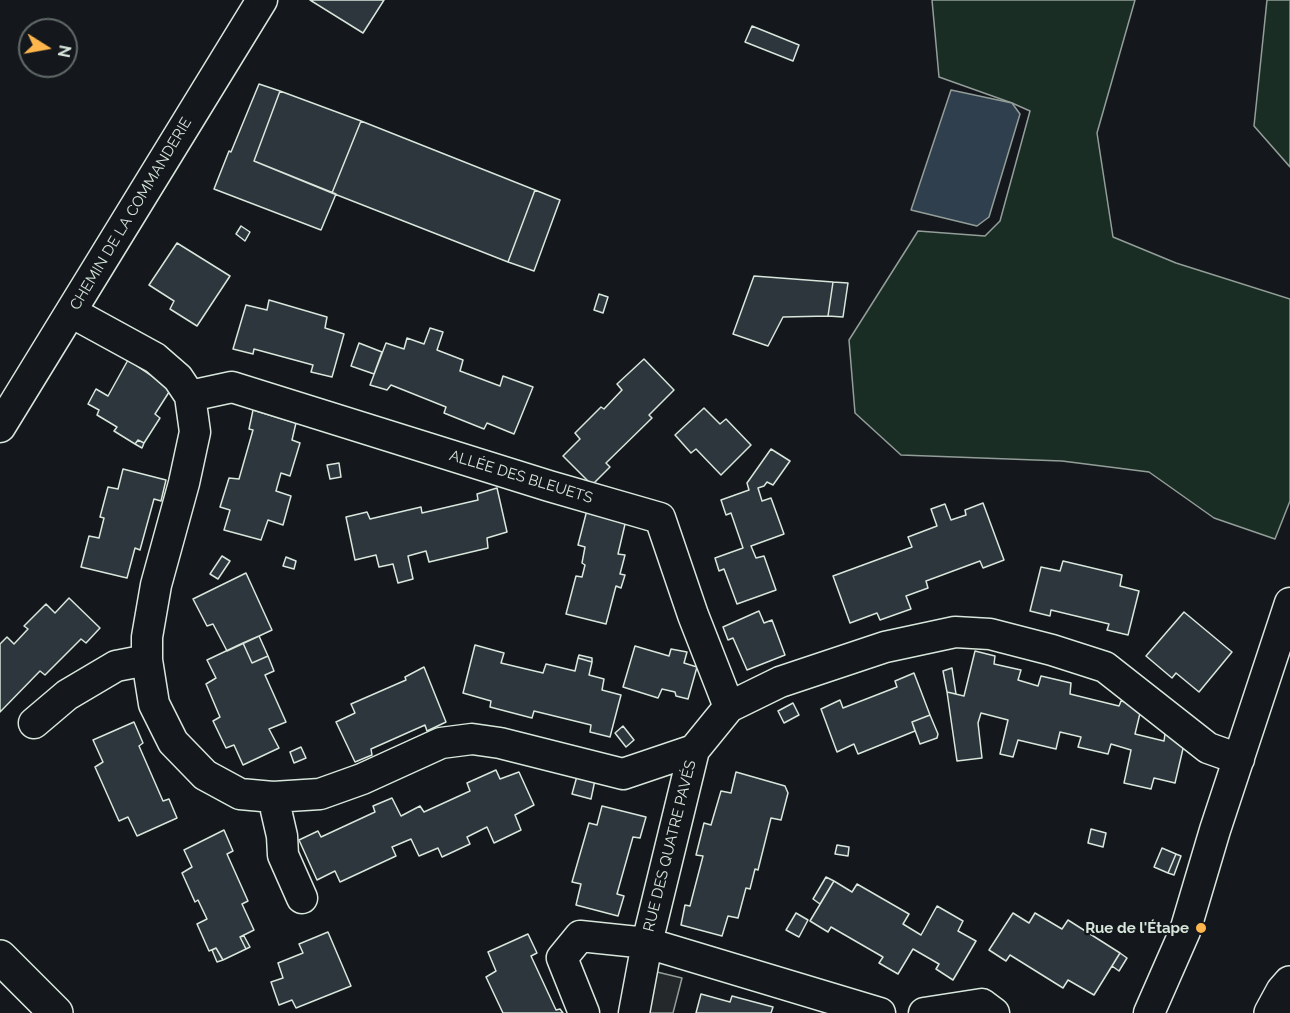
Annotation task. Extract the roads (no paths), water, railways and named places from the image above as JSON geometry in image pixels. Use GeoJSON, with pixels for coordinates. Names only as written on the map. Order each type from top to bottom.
{"type":"FeatureCollection","features":[{"type":"Feature","properties":{"kind":"main road"},"geometry":{"type":"LineString","coordinates":[[0,957],[56,1013]]}},
{"type":"Feature","properties":{"kind":"main road"},"geometry":{"type":"LineString","coordinates":[[1271,1013],[1290,983]]}},
{"type":"Feature","properties":{"kind":"street","name":"CHEMIN DE LA COMMANDERIE"},"geometry":{"type":"LineString","coordinates":[[0,427],[262,0]]}},
{"type":"Feature","properties":{"kind":"street"},"geometry":{"type":"LineString","coordinates":[[71,312],[154,358],[178,378],[190,396],[195,432],[184,483],[156,585],[147,637],[147,660],[154,704],[173,742],[205,775],[240,794],[273,797],[320,794],[362,779],[441,743],[471,739],[500,743],[623,774],[694,750],[729,707],[780,682],[885,647],[955,632],[990,634],[1105,667],[1208,748],[1239,759]]}},
{"type":"Feature","properties":{"kind":"street","name":"ALLÉE DES BLEUETS"},"geometry":{"type":"LineString","coordinates":[[190,396],[231,387],[549,486],[660,518],[693,615],[729,707]]}},
{"type":"Feature","properties":{"kind":"street"},"geometry":{"type":"LineString","coordinates":[[1149,1013],[1185,931],[1215,830],[1290,603]]}},
{"type":"Feature","properties":{"kind":"street"},"geometry":{"type":"LineString","coordinates":[[34,723],[67,695],[116,666],[147,660]]}},
{"type":"Feature","properties":{"kind":"street","name":"RUE DES QUATRE PAVÉS"},"geometry":{"type":"LineString","coordinates":[[634,1013],[647,943],[694,750]]}},
{"type":"Feature","properties":{"kind":"street"},"geometry":{"type":"LineString","coordinates":[[273,797],[282,836],[283,855],[302,898]]}},
{"type":"Feature","properties":{"kind":"street"},"geometry":{"type":"LineString","coordinates":[[584,1013],[562,958],[580,936],[647,943],[880,1013]]}},
{"type":"Feature","properties":{"kind":"street"},"geometry":{"type":"LineString","coordinates":[[924,1013],[982,1005],[994,1013]]}},
{"type":"Feature","properties":{"kind":"water"},"geometry":{"type":"Polygon","coordinates":[[[951,90],[1012,103],[1020,114],[989,217],[977,226],[911,210],[951,90]]]}},
{"type":"Feature","properties":{"kind":"place","name":"Rue de l'Étape"},"geometry":{"type":"Point","coordinates":[1201,928]}}]}
